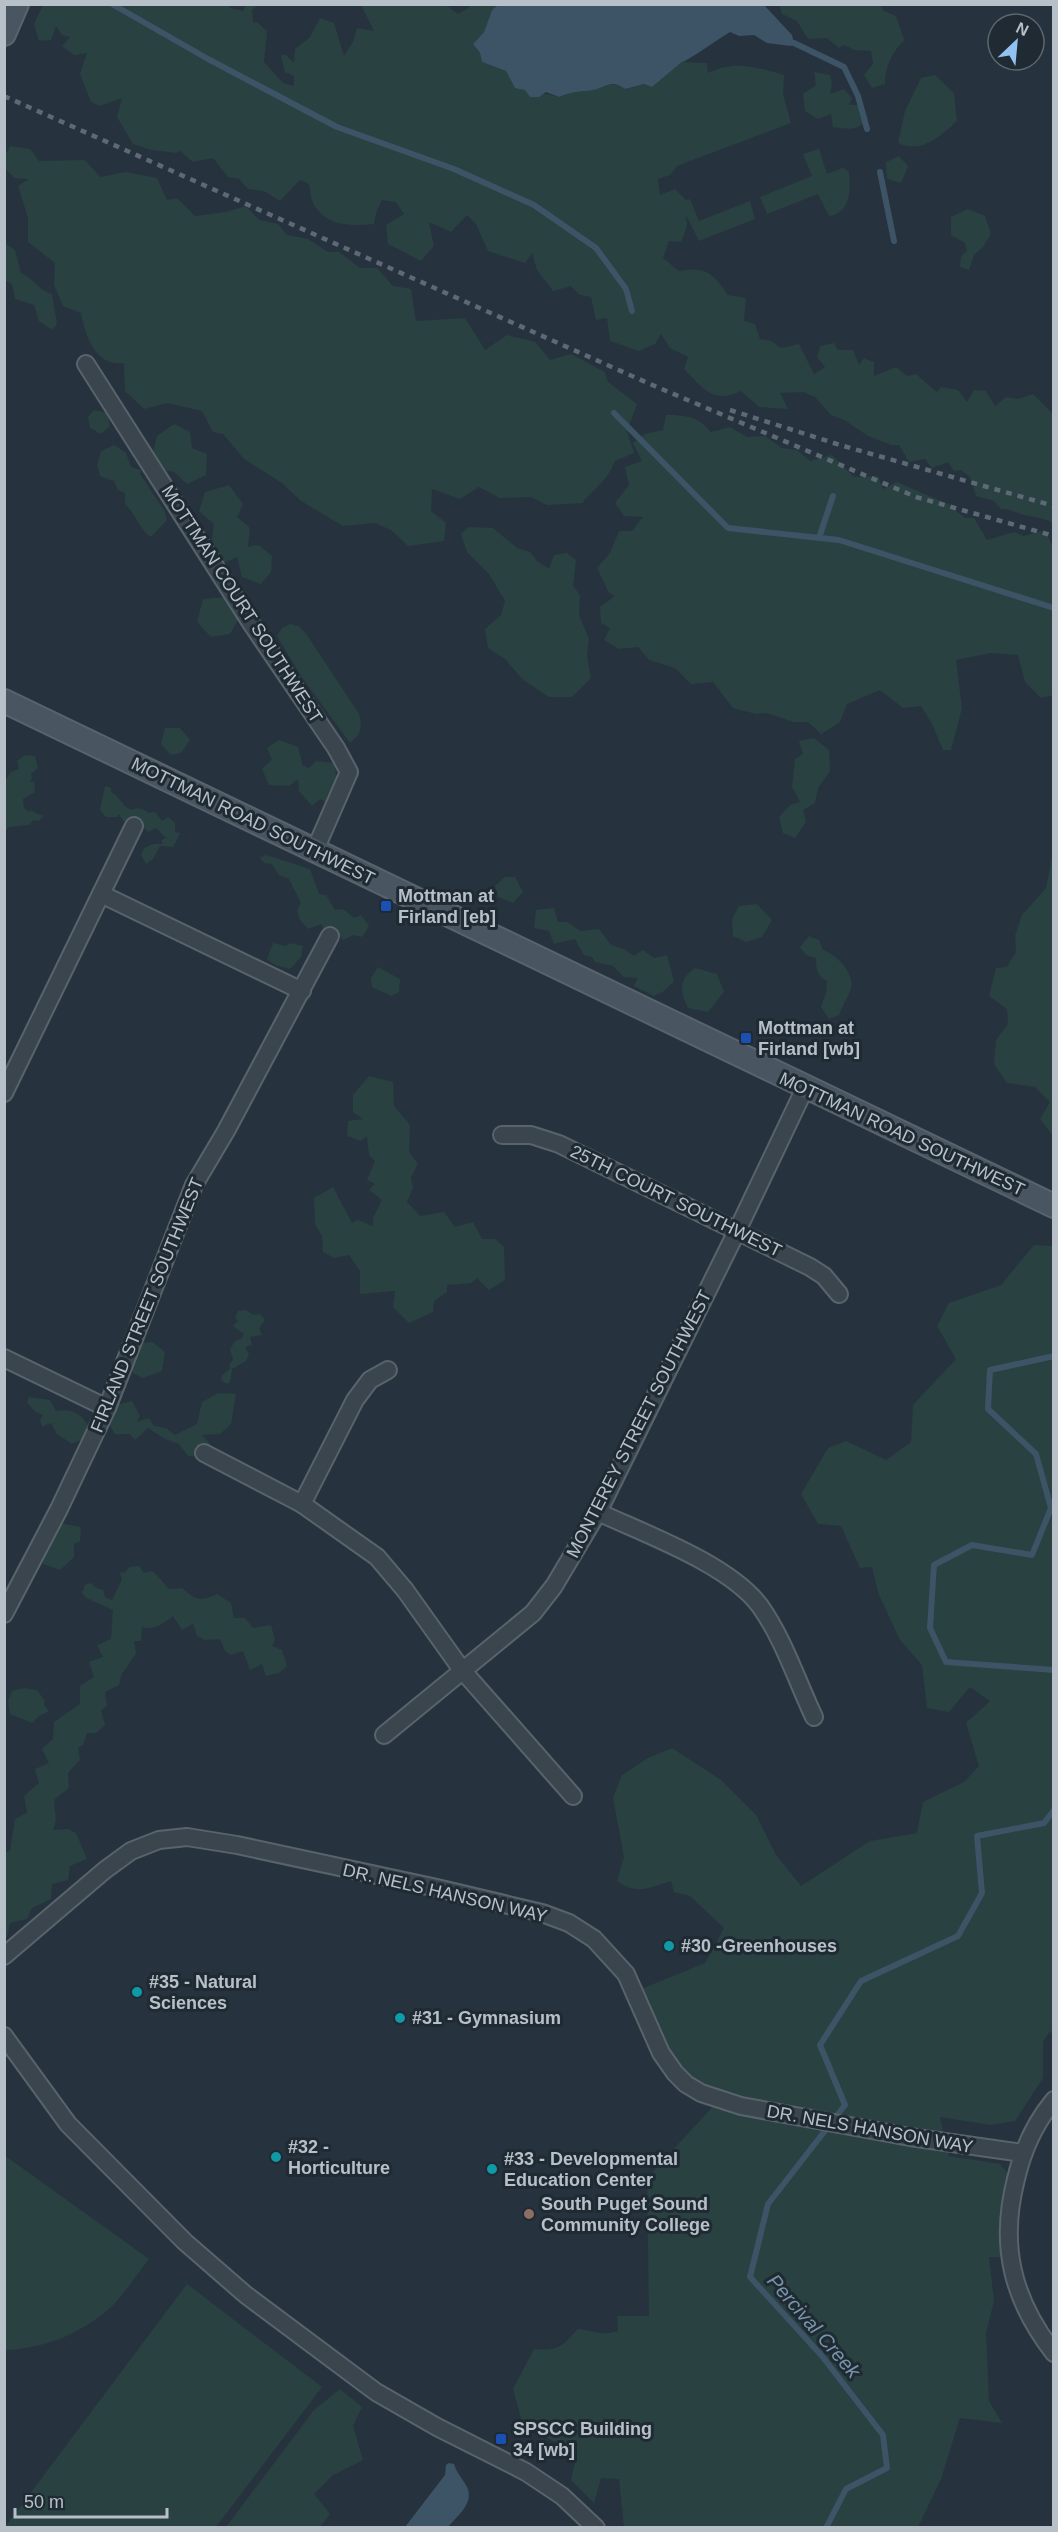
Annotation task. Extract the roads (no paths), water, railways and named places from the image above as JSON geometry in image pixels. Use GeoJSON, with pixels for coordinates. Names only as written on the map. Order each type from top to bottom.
{"type":"FeatureCollection","features":[{"type":"Feature","properties":{"kind":"street"},"geometry":{"type":"LineString","coordinates":[[4,34],[17,4]]}},
{"type":"Feature","properties":{"kind":"street","name":"MOTTMAN COURT SOUTHWEST"},"geometry":{"type":"LineString","coordinates":[[86,364],[251,623],[336,748],[349,772],[332,816],[315,850]]}},
{"type":"Feature","properties":{"kind":"street","name":"MOTTMAN ROAD SOUTHWEST"},"geometry":{"type":"LineString","coordinates":[[4,701],[1053,1206]]}},
{"type":"Feature","properties":{"kind":"street"},"geometry":{"type":"LineString","coordinates":[[4,1092],[134,826]]}},
{"type":"Feature","properties":{"kind":"street"},"geometry":{"type":"LineString","coordinates":[[100,894],[302,991]]}},
{"type":"Feature","properties":{"kind":"street","name":"FIRLAND STREET SOUTHWEST"},"geometry":{"type":"LineString","coordinates":[[6,1609],[59,1509],[107,1408],[194,1185],[330,936]]}},
{"type":"Feature","properties":{"kind":"street","name":"MONTEREY STREET SOUTHWEST"},"geometry":{"type":"LineString","coordinates":[[384,1735],[533,1613],[554,1586],[598,1512],[805,1088]]}},
{"type":"Feature","properties":{"kind":"street","name":"25TH COURT SOUTHWEST"},"geometry":{"type":"LineString","coordinates":[[502,1136],[531,1136],[559,1144],[810,1267],[824,1276],[839,1294]]}},
{"type":"Feature","properties":{"kind":"street"},"geometry":{"type":"LineString","coordinates":[[4,1358],[107,1408]]}},
{"type":"Feature","properties":{"kind":"street"},"geometry":{"type":"LineString","coordinates":[[302,1504],[355,1400],[370,1380],[388,1370]]}},
{"type":"Feature","properties":{"kind":"street"},"geometry":{"type":"LineString","coordinates":[[204,1453],[302,1504],[377,1557],[405,1590],[462,1670],[573,1796]]}},
{"type":"Feature","properties":{"kind":"street"},"geometry":{"type":"LineString","coordinates":[[598,1512],[714,1567],[758,1603],[769,1620],[814,1717]]}},
{"type":"Feature","properties":{"kind":"street","name":"DR. NELS HANSON WAY"},"geometry":{"type":"LineString","coordinates":[[4,1956],[105,1870],[131,1851],[159,1840],[187,1837],[237,1845],[437,1888],[542,1913],[569,1923],[594,1939],[626,1974],[661,2053],[686,2084],[720,2100],[910,2137],[1022,2153]]}},
{"type":"Feature","properties":{"kind":"street"},"geometry":{"type":"LineString","coordinates":[[4,2036],[68,2124],[185,2242],[246,2295],[376,2392],[526,2472],[562,2496],[596,2528]]}},
{"type":"Feature","properties":{"kind":"street"},"geometry":{"type":"LineString","coordinates":[[1053,2100],[1042,2114],[1022,2153],[1010,2204],[1009,2257],[1016,2286],[1027,2313],[1053,2353]]}},
{"type":"Feature","properties":{"kind":"water"},"geometry":{"type":"Polygon","coordinates":[[[498,5],[764,5],[792,35],[794,43],[791,46],[767,43],[754,35],[739,36],[730,32],[682,62],[652,87],[644,84],[625,89],[612,84],[559,97],[546,92],[539,97],[530,97],[525,90],[515,88],[506,71],[482,62],[480,53],[473,44],[484,32],[492,10],[498,5]]]}},
{"type":"Feature","properties":{"kind":"water"},"geometry":{"type":"Polygon","coordinates":[[[454,2464],[469,2491],[464,2508],[448,2527],[405,2527],[445,2475],[446,2465],[454,2464]]]}},
{"type":"Feature","properties":{"kind":"waterway"},"geometry":{"type":"LineString","coordinates":[[112,4],[208,59],[337,127],[454,169],[534,205],[596,248],[626,289],[632,311]]}},
{"type":"Feature","properties":{"kind":"waterway"},"geometry":{"type":"LineString","coordinates":[[794,43],[844,67],[858,96],[867,129]]}},
{"type":"Feature","properties":{"kind":"waterway"},"geometry":{"type":"LineString","coordinates":[[880,172],[894,241]]}},
{"type":"Feature","properties":{"kind":"waterway"},"geometry":{"type":"LineString","coordinates":[[614,413],[728,528],[839,540],[1054,608]]}},
{"type":"Feature","properties":{"kind":"waterway"},"geometry":{"type":"LineString","coordinates":[[819,538],[833,496]]}},
{"type":"Feature","properties":{"kind":"waterway","name":"Percival Creek"},"geometry":{"type":"LineString","coordinates":[[1054,1356],[990,1370],[988,1409],[1036,1454],[1051,1508],[1032,1555],[972,1545],[934,1565],[930,1628],[946,1662],[1054,1670]]}},
{"type":"Feature","properties":{"kind":"waterway","name":"Percival Creek"},"geometry":{"type":"LineString","coordinates":[[826,2528],[846,2489],[887,2468],[883,2435],[822,2356],[750,2277],[768,2204],[845,2105],[820,2045],[861,1981],[958,1936],[982,1893],[977,1836],[1044,1823],[1054,1810]]}},
{"type":"Feature","properties":{"kind":"railway"},"geometry":{"type":"LineString","coordinates":[[4,96],[650,384],[916,497],[1054,536]]}},
{"type":"Feature","properties":{"kind":"railway"},"geometry":{"type":"LineString","coordinates":[[730,410],[840,445],[1054,506]]}},
{"type":"Feature","properties":{"kind":"place","name":"Mottman at Firland [eb]"},"geometry":{"type":"Point","coordinates":[386,906]}},
{"type":"Feature","properties":{"kind":"place","name":"Mottman at Firland [wb]"},"geometry":{"type":"Point","coordinates":[746,1038]}},
{"type":"Feature","properties":{"kind":"place","name":"#30 -Greenhouses"},"geometry":{"type":"Point","coordinates":[669,1946]}},
{"type":"Feature","properties":{"kind":"place","name":"#35 - Natural Sciences"},"geometry":{"type":"Point","coordinates":[137,1992]}},
{"type":"Feature","properties":{"kind":"place","name":"#31 - Gymnasium"},"geometry":{"type":"Point","coordinates":[400,2018]}},
{"type":"Feature","properties":{"kind":"place","name":"#32 - Horticulture"},"geometry":{"type":"Point","coordinates":[276,2157]}},
{"type":"Feature","properties":{"kind":"place","name":"#33 - Developmental Education Center"},"geometry":{"type":"Point","coordinates":[492,2169]}},
{"type":"Feature","properties":{"kind":"place","name":"South Puget Sound Community College"},"geometry":{"type":"Point","coordinates":[529,2214]}},
{"type":"Feature","properties":{"kind":"place","name":"SPSCC Building 34 [wb]"},"geometry":{"type":"Point","coordinates":[501,2439]}}]}
